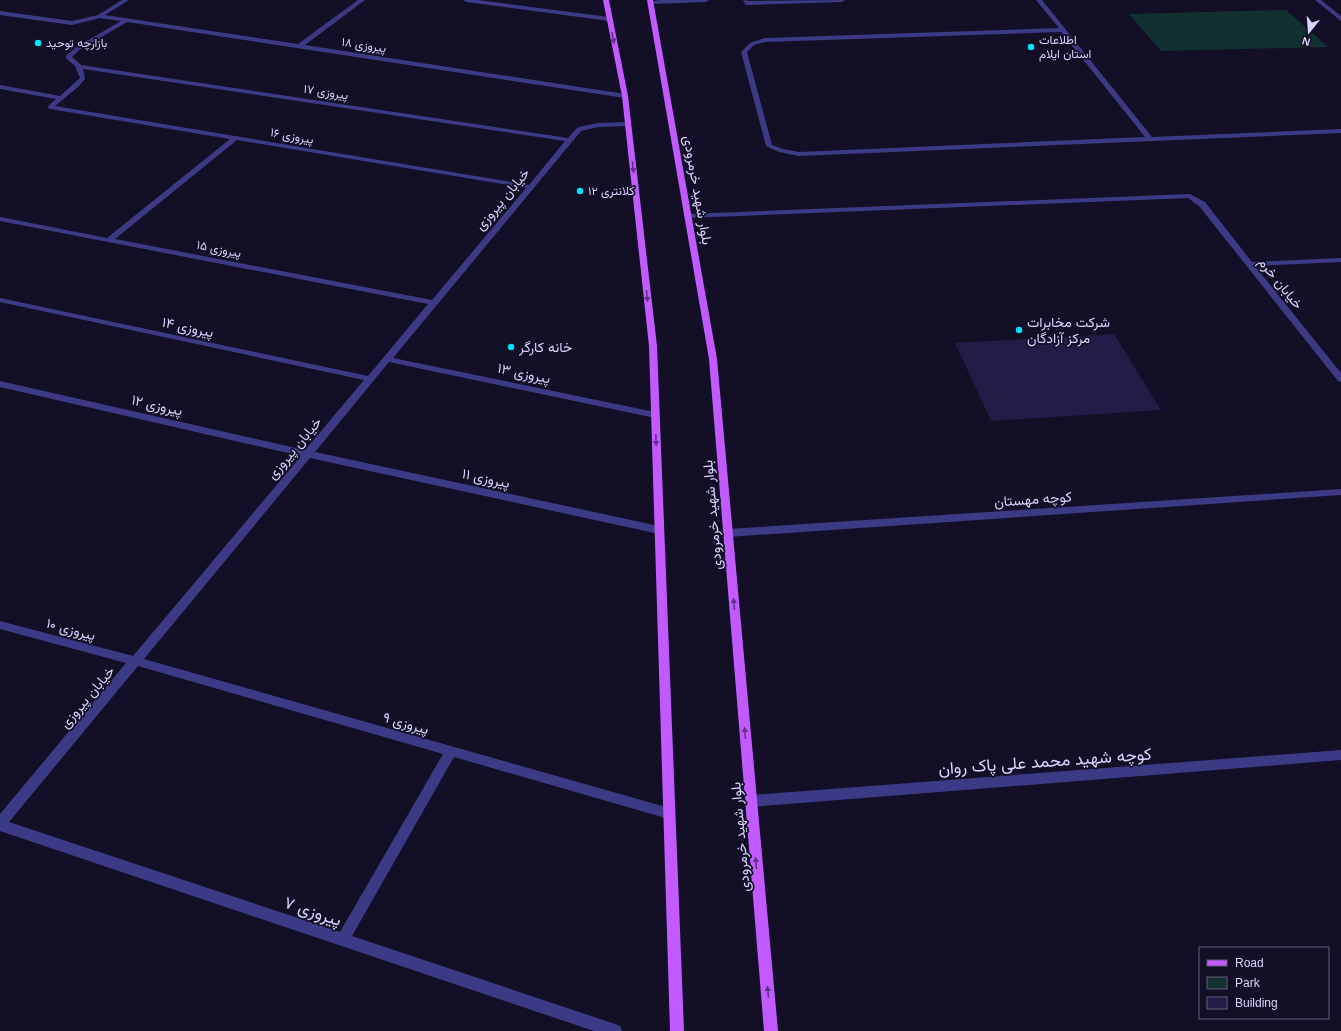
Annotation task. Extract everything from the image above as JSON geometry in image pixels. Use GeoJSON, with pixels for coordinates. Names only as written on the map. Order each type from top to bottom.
{"type":"FeatureCollection","features":[{"type":"Feature","properties":{"kind":"main road"},"geometry":{"type":"LineString","coordinates":[[606,0],[625,96],[653,346],[677,1031]]}},
{"type":"Feature","properties":{"kind":"main road","name":"بلوار شهید خرمرودی"},"geometry":{"type":"LineString","coordinates":[[650,1],[713,359],[771,1031]]}},
{"type":"Feature","properties":{"kind":"street"},"geometry":{"type":"LineString","coordinates":[[0,13],[72,23],[100,16],[126,0]]}},
{"type":"Feature","properties":{"kind":"street"},"geometry":{"type":"LineString","coordinates":[[300,46],[362,0]]}},
{"type":"Feature","properties":{"kind":"street"},"geometry":{"type":"LineString","coordinates":[[466,0],[610,19]]}},
{"type":"Feature","properties":{"kind":"street"},"geometry":{"type":"LineString","coordinates":[[650,1],[706,0]]}},
{"type":"Feature","properties":{"kind":"street"},"geometry":{"type":"LineString","coordinates":[[746,0],[747,3],[842,0]]}},
{"type":"Feature","properties":{"kind":"street"},"geometry":{"type":"LineString","coordinates":[[1039,0],[1151,140]]}},
{"type":"Feature","properties":{"kind":"street"},"geometry":{"type":"LineString","coordinates":[[1318,0],[1341,20]]}},
{"type":"Feature","properties":{"kind":"street","name":"پیروزی ۱۸"},"geometry":{"type":"LineString","coordinates":[[100,16],[625,96]]}},
{"type":"Feature","properties":{"kind":"street"},"geometry":{"type":"LineString","coordinates":[[0,87],[61,98],[76,86],[83,78],[77,63],[68,57],[77,49],[126,20]]}},
{"type":"Feature","properties":{"kind":"street"},"geometry":{"type":"LineString","coordinates":[[1063,30],[765,40],[752,44],[744,52],[769,146],[781,151],[798,154],[1341,131]]}},
{"type":"Feature","properties":{"kind":"street","name":"پیروزی ۱۷"},"geometry":{"type":"LineString","coordinates":[[79,66],[570,140]]}},
{"type":"Feature","properties":{"kind":"street","name":"پیروزی ۱۶"},"geometry":{"type":"LineString","coordinates":[[61,98],[50,106],[530,187]]}},
{"type":"Feature","properties":{"kind":"street","name":"خیابان پیروزی"},"geometry":{"type":"LineString","coordinates":[[0,824],[578,129],[598,125],[628,124]]}},
{"type":"Feature","properties":{"kind":"street"},"geometry":{"type":"LineString","coordinates":[[109,240],[235,138]]}},
{"type":"Feature","properties":{"kind":"street","name":"خیابان خرم"},"geometry":{"type":"LineString","coordinates":[[688,216],[1190,196],[1202,204],[1341,378]]}},
{"type":"Feature","properties":{"kind":"street","name":"پیروزی ۱۵"},"geometry":{"type":"LineString","coordinates":[[0,219],[434,303]]}},
{"type":"Feature","properties":{"kind":"street"},"geometry":{"type":"LineString","coordinates":[[1250,264],[1341,260]]}},
{"type":"Feature","properties":{"kind":"street","name":"پیروزی ۱۴"},"geometry":{"type":"LineString","coordinates":[[0,300],[370,379]]}},
{"type":"Feature","properties":{"kind":"street","name":"پیروزی ۱۳"},"geometry":{"type":"LineString","coordinates":[[387,358],[655,415]]}},
{"type":"Feature","properties":{"kind":"street","name":"پیروزی ۱۲"},"geometry":{"type":"LineString","coordinates":[[0,384],[308,454]]}},
{"type":"Feature","properties":{"kind":"street","name":"پیروزی ۱۱"},"geometry":{"type":"LineString","coordinates":[[308,454],[659,530]]}},
{"type":"Feature","properties":{"kind":"street","name":"کوچه مهستان"},"geometry":{"type":"LineString","coordinates":[[728,533],[1341,492]]}},
{"type":"Feature","properties":{"kind":"street","name":"پیروزی ۱۰"},"geometry":{"type":"LineString","coordinates":[[0,625],[134,661]]}},
{"type":"Feature","properties":{"kind":"street","name":"پیروزی ۹"},"geometry":{"type":"LineString","coordinates":[[134,661],[669,813]]}},
{"type":"Feature","properties":{"kind":"street"},"geometry":{"type":"LineString","coordinates":[[343,940],[451,752]]}},
{"type":"Feature","properties":{"kind":"street","name":"کوچه شهید محمد علی پاک روان"},"geometry":{"type":"LineString","coordinates":[[751,801],[1341,755]]}},
{"type":"Feature","properties":{"kind":"street","name":"پیروزی ۷"},"geometry":{"type":"LineString","coordinates":[[0,824],[615,1031]]}},
{"type":"Feature","properties":{"kind":"green space"},"geometry":{"type":"Polygon","coordinates":[[[1286,10],[1328,47],[1161,51],[1129,14],[1286,10]]]}},
{"type":"Feature","properties":{"kind":"building"},"geometry":{"type":"Polygon","coordinates":[[[1114,334],[1161,410],[991,421],[955,343],[1114,334]]]}},
{"type":"Feature","properties":{"kind":"place","name":"بازارچه توحید"},"geometry":{"type":"Point","coordinates":[38,43]}},
{"type":"Feature","properties":{"kind":"place","name":"اطلاعات استان ایلام"},"geometry":{"type":"Point","coordinates":[1031,47]}},
{"type":"Feature","properties":{"kind":"place","name":"کلانتری ۱۲"},"geometry":{"type":"Point","coordinates":[580,191]}},
{"type":"Feature","properties":{"kind":"place","name":"شرکت مخابرات مرکز آزادگان"},"geometry":{"type":"Point","coordinates":[1019,330]}},
{"type":"Feature","properties":{"kind":"place","name":"خانه کارگر"},"geometry":{"type":"Point","coordinates":[511,347]}}]}
